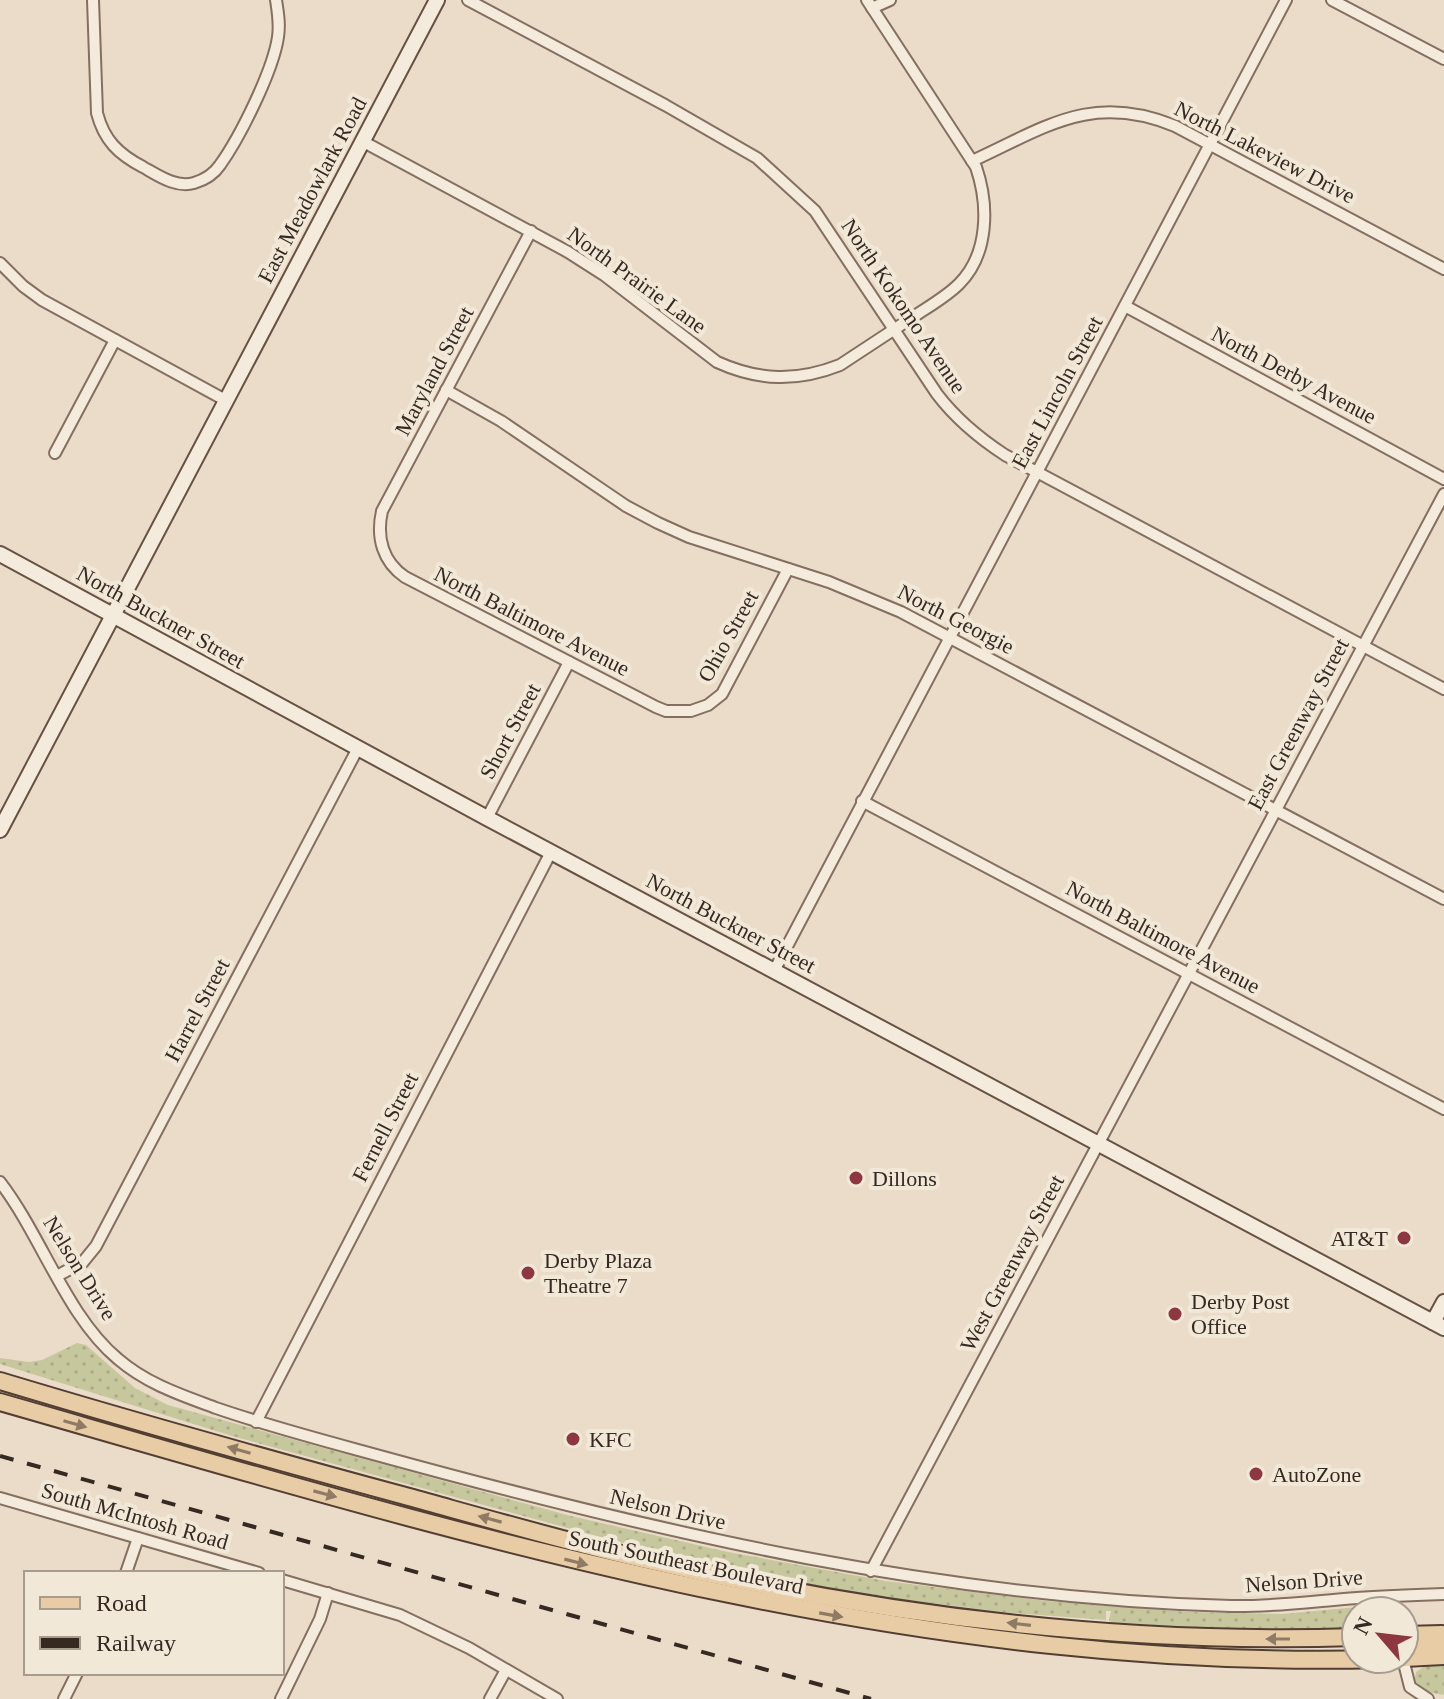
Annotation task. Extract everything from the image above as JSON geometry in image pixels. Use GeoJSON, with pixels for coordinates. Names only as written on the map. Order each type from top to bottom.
{"type":"FeatureCollection","features":[{"type":"Feature","properties":{"kind":"main road","name":"East Meadowlark Road"},"geometry":{"type":"LineString","coordinates":[[0,830],[437,0]]}},
{"type":"Feature","properties":{"kind":"main road","name":"North Buckner Street"},"geometry":{"type":"LineString","coordinates":[[0,554],[487,818],[1439,1325]]}},
{"type":"Feature","properties":{"kind":"main road"},"geometry":{"type":"LineString","coordinates":[[1439,1325],[1444,1302]]}},
{"type":"Feature","properties":{"kind":"main road","name":"South Southeast Boulevard"},"geometry":{"type":"LineString","coordinates":[[0,1381],[497,1521],[638,1558],[743,1580],[849,1600],[1061,1630],[1208,1639],[1340,1637]]}},
{"type":"Feature","properties":{"kind":"main road","name":"South Southeast Boulevard"},"geometry":{"type":"LineString","coordinates":[[0,1402],[522,1548],[757,1602],[900,1626],[1059,1647],[1182,1657],[1340,1660]]}},
{"type":"Feature","properties":{"kind":"main road"},"geometry":{"type":"LineString","coordinates":[[1420,1635],[1444,1634]]}},
{"type":"Feature","properties":{"kind":"main road"},"geometry":{"type":"LineString","coordinates":[[1420,1646],[1444,1644]]}},
{"type":"Feature","properties":{"kind":"main road"},"geometry":{"type":"LineString","coordinates":[[1320,1660],[1340,1648]]}},
{"type":"Feature","properties":{"kind":"main road"},"geometry":{"type":"LineString","coordinates":[[1420,1657],[1444,1656]]}},
{"type":"Feature","properties":{"kind":"street"},"geometry":{"type":"LineString","coordinates":[[93,0],[97,113],[107,139],[124,157],[167,180],[184,184],[204,179],[220,165],[256,100],[278,38],[276,0]]}},
{"type":"Feature","properties":{"kind":"street","name":"North Kokomo Avenue"},"geometry":{"type":"LineString","coordinates":[[468,0],[757,158],[815,211],[935,391],[953,413],[985,441],[1037,472],[1444,689]]}},
{"type":"Feature","properties":{"kind":"street"},"geometry":{"type":"LineString","coordinates":[[869,4],[890,0]]}},
{"type":"Feature","properties":{"kind":"street","name":"East Lincoln Street"},"geometry":{"type":"LineString","coordinates":[[774,971],[1286,0]]}},
{"type":"Feature","properties":{"kind":"street"},"geometry":{"type":"LineString","coordinates":[[1332,0],[1444,59]]}},
{"type":"Feature","properties":{"kind":"street","name":"North Prairie Lane"},"geometry":{"type":"LineString","coordinates":[[362,141],[531,231],[604,275],[717,362],[747,374],[785,379],[820,373],[840,365],[952,291],[965,277],[978,254],[984,225],[981,183],[972,161],[869,4]]}},
{"type":"Feature","properties":{"kind":"street","name":"North Lakeview Drive"},"geometry":{"type":"LineString","coordinates":[[972,161],[1067,118],[1092,111],[1125,111],[1154,117],[1444,269]]}},
{"type":"Feature","properties":{"kind":"street","name":"Maryland Street"},"geometry":{"type":"LineString","coordinates":[[379,533],[382,511],[531,231]]}},
{"type":"Feature","properties":{"kind":"street"},"geometry":{"type":"LineString","coordinates":[[0,263],[42,300],[227,401]]}},
{"type":"Feature","properties":{"kind":"street","name":"North Derby Avenue"},"geometry":{"type":"LineString","coordinates":[[1125,306],[1444,479]]}},
{"type":"Feature","properties":{"kind":"street"},"geometry":{"type":"LineString","coordinates":[[55,453],[115,340]]}},
{"type":"Feature","properties":{"kind":"street","name":"North Georgie"},"geometry":{"type":"LineString","coordinates":[[446,390],[501,421],[626,506],[655,522],[689,537],[867,597],[1444,899]]}},
{"type":"Feature","properties":{"kind":"street","name":"East Greenway Street"},"geometry":{"type":"LineString","coordinates":[[1188,973],[1444,494]]}},
{"type":"Feature","properties":{"kind":"street","name":"North Baltimore Avenue"},"geometry":{"type":"LineString","coordinates":[[379,533],[388,561],[405,577],[656,707],[666,711],[691,711]]}},
{"type":"Feature","properties":{"kind":"street","name":"Ohio Street"},"geometry":{"type":"LineString","coordinates":[[691,711],[708,705],[722,694],[788,569]]}},
{"type":"Feature","properties":{"kind":"street","name":"Short Street"},"geometry":{"type":"LineString","coordinates":[[487,818],[569,662]]}},
{"type":"Feature","properties":{"kind":"street","name":"Harrel Street"},"geometry":{"type":"LineString","coordinates":[[57,1276],[83,1262],[96,1246],[358,748]]}},
{"type":"Feature","properties":{"kind":"street","name":"North Baltimore Avenue"},"geometry":{"type":"LineString","coordinates":[[862,801],[1444,1109]]}},
{"type":"Feature","properties":{"kind":"street","name":"Fernell Street"},"geometry":{"type":"LineString","coordinates":[[256,1422],[551,852]]}},
{"type":"Feature","properties":{"kind":"street","name":"West Greenway Street"},"geometry":{"type":"LineString","coordinates":[[871,1571],[1188,973]]}},
{"type":"Feature","properties":{"kind":"street","name":"Nelson Drive"},"geometry":{"type":"LineString","coordinates":[[0,1182],[16,1203],[87,1324],[116,1358],[160,1388],[256,1422],[662,1530],[871,1571],[1025,1592],[1167,1603],[1273,1605],[1340,1601]]}},
{"type":"Feature","properties":{"kind":"street","name":"South McIntosh Road"},"geometry":{"type":"LineString","coordinates":[[0,1498],[252,1571]]}},
{"type":"Feature","properties":{"kind":"street"},"geometry":{"type":"LineString","coordinates":[[127,1571],[138,1538]]}},
{"type":"Feature","properties":{"kind":"street"},"geometry":{"type":"LineString","coordinates":[[284,1581],[400,1615],[469,1648],[557,1699]]}},
{"type":"Feature","properties":{"kind":"street"},"geometry":{"type":"LineString","coordinates":[[281,1699],[311,1639],[328,1593]]}},
{"type":"Feature","properties":{"kind":"street","name":"Nelson Drive"},"geometry":{"type":"LineString","coordinates":[[1420,1595],[1444,1594]]}},
{"type":"Feature","properties":{"kind":"street"},"geometry":{"type":"LineString","coordinates":[[490,1699],[506,1670]]}},
{"type":"Feature","properties":{"kind":"street"},"geometry":{"type":"LineString","coordinates":[[64,1699],[76,1675]]}},
{"type":"Feature","properties":{"kind":"street"},"geometry":{"type":"LineString","coordinates":[[1408,1675],[1410,1687],[1428,1699]]}},
{"type":"Feature","properties":{"kind":"green space"},"geometry":{"type":"Polygon","coordinates":[[[77,1343],[86,1345],[135,1388],[168,1405],[571,1516],[728,1552],[886,1581],[1047,1601],[1188,1612],[1282,1614],[1340,1609],[1340,1628],[1114,1625],[1109,1620],[1111,1611],[1106,1611],[1106,1620],[1011,1613],[844,1592],[677,1558],[232,1436],[0,1364],[0,1358],[29,1362],[42,1360],[77,1343]]]}},
{"type":"Feature","properties":{"kind":"green space"},"geometry":{"type":"Polygon","coordinates":[[[1425,1666],[1444,1666],[1444,1695],[1427,1692],[1414,1683],[1425,1666]]]}},
{"type":"Feature","properties":{"kind":"railway"},"geometry":{"type":"LineString","coordinates":[[0,1456],[871,1699]]}},
{"type":"Feature","properties":{"kind":"place","name":"Dillons"},"geometry":{"type":"Point","coordinates":[856,1178]}},
{"type":"Feature","properties":{"kind":"place","name":"AT&T"},"geometry":{"type":"Point","coordinates":[1404,1238]}},
{"type":"Feature","properties":{"kind":"place","name":"Derby Plaza Theatre 7"},"geometry":{"type":"Point","coordinates":[528,1273]}},
{"type":"Feature","properties":{"kind":"place","name":"Derby Post Office"},"geometry":{"type":"Point","coordinates":[1175,1314]}},
{"type":"Feature","properties":{"kind":"place","name":"KFC"},"geometry":{"type":"Point","coordinates":[573,1439]}},
{"type":"Feature","properties":{"kind":"place","name":"AutoZone"},"geometry":{"type":"Point","coordinates":[1256,1474]}}]}
